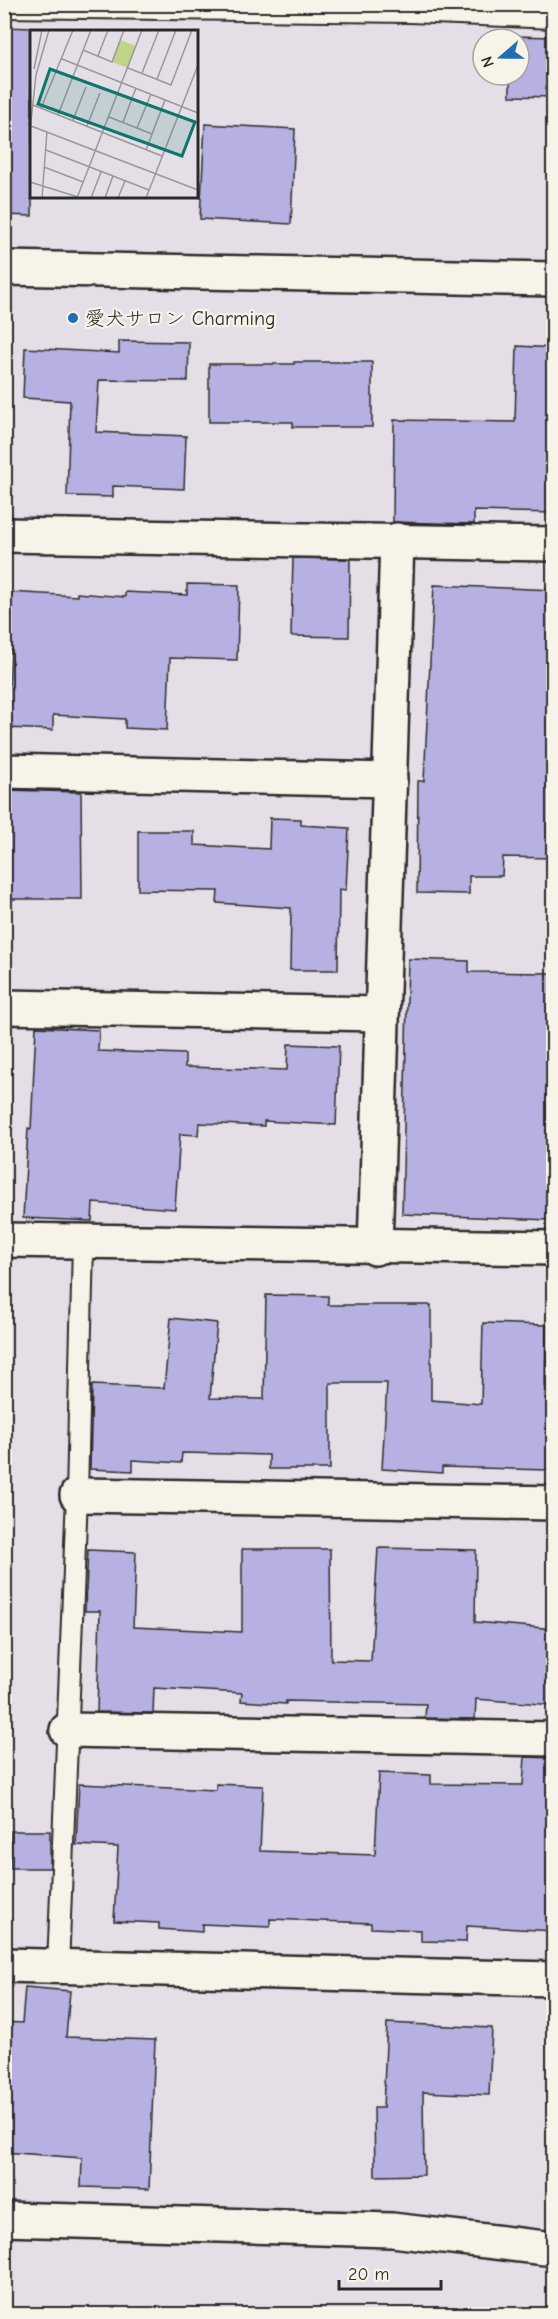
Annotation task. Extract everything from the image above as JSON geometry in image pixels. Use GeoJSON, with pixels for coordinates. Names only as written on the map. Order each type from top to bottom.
{"type":"FeatureCollection","features":[{"type":"Feature","properties":{"kind":"street"},"geometry":{"type":"LineString","coordinates":[[4,268],[554,279]]}},
{"type":"Feature","properties":{"kind":"street"},"geometry":{"type":"LineString","coordinates":[[4,535],[554,543]]}},
{"type":"Feature","properties":{"kind":"street"},"geometry":{"type":"LineString","coordinates":[[375,1248],[397,540]]}},
{"type":"Feature","properties":{"kind":"street"},"geometry":{"type":"LineString","coordinates":[[4,771],[390,780]]}},
{"type":"Feature","properties":{"kind":"street"},"geometry":{"type":"LineString","coordinates":[[4,1007],[381,1014]]}},
{"type":"Feature","properties":{"kind":"street"},"geometry":{"type":"LineString","coordinates":[[4,1240],[375,1248],[554,1248]]}},
{"type":"Feature","properties":{"kind":"street"},"geometry":{"type":"LineString","coordinates":[[77,1495],[554,1503]]}},
{"type":"Feature","properties":{"kind":"street"},"geometry":{"type":"LineString","coordinates":[[67,1730],[554,1739]]}},
{"type":"Feature","properties":{"kind":"street"},"geometry":{"type":"LineString","coordinates":[[4,1965],[554,1980]]}},
{"type":"Feature","properties":{"kind":"street"},"geometry":{"type":"LineString","coordinates":[[4,2219],[392,2230],[554,2248]]}},
{"type":"Feature","properties":{"kind":"lane"},"geometry":{"type":"LineString","coordinates":[[4,7],[410,8],[554,18]]}},
{"type":"Feature","properties":{"kind":"lane"},"geometry":{"type":"LineString","coordinates":[[58,1967],[77,1495],[83,1243]]}},
{"type":"Feature","properties":{"kind":"building"},"geometry":{"type":"Polygon","coordinates":[[[4,27],[32,28],[30,30],[30,198],[32,198],[32,216],[4,215],[4,27]]]}},
{"type":"Feature","properties":{"kind":"building"},"geometry":{"type":"Polygon","coordinates":[[[531,36],[554,37],[554,97],[510,96],[510,87],[531,87],[531,36]]]}},
{"type":"Feature","properties":{"kind":"building"},"geometry":{"type":"Polygon","coordinates":[[[205,124],[295,129],[291,224],[200,219],[205,124]]]}},
{"type":"Feature","properties":{"kind":"building"},"geometry":{"type":"Polygon","coordinates":[[[119,341],[189,342],[188,381],[99,380],[96,432],[186,436],[184,489],[113,486],[113,497],[67,496],[70,401],[23,398],[25,348],[119,353],[119,341]]]}},
{"type":"Feature","properties":{"kind":"building"},"geometry":{"type":"Polygon","coordinates":[[[517,346],[554,348],[554,513],[474,511],[474,524],[393,522],[394,420],[515,422],[517,346]]]}},
{"type":"Feature","properties":{"kind":"building"},"geometry":{"type":"Polygon","coordinates":[[[294,362],[372,362],[372,427],[293,427],[293,422],[209,422],[209,364],[294,364],[294,362]]]}},
{"type":"Feature","properties":{"kind":"building"},"geometry":{"type":"Polygon","coordinates":[[[293,558],[350,559],[349,637],[291,636],[293,558]]]}},
{"type":"Feature","properties":{"kind":"building"},"geometry":{"type":"Polygon","coordinates":[[[187,584],[239,585],[237,660],[170,658],[167,730],[125,728],[125,719],[53,715],[53,730],[7,728],[11,650],[5,650],[9,592],[77,596],[77,593],[125,597],[125,592],[187,595],[187,584]]]}},
{"type":"Feature","properties":{"kind":"building"},"geometry":{"type":"Polygon","coordinates":[[[434,585],[554,590],[554,858],[503,857],[502,876],[469,876],[469,894],[417,893],[418,781],[424,781],[434,585]]]}},
{"type":"Feature","properties":{"kind":"building"},"geometry":{"type":"Polygon","coordinates":[[[4,790],[81,792],[82,899],[4,899],[4,790]]]}},
{"type":"Feature","properties":{"kind":"building"},"geometry":{"type":"Polygon","coordinates":[[[270,818],[301,819],[301,825],[349,828],[346,890],[339,889],[338,970],[290,970],[291,908],[217,903],[218,891],[138,890],[138,831],[194,831],[194,845],[269,849],[270,818]]]}},
{"type":"Feature","properties":{"kind":"building"},"geometry":{"type":"Polygon","coordinates":[[[408,959],[469,961],[469,972],[554,973],[549,1220],[402,1214],[408,959]]]}},
{"type":"Feature","properties":{"kind":"building"},"geometry":{"type":"Polygon","coordinates":[[[36,1027],[99,1030],[98,1051],[185,1054],[185,1067],[287,1070],[288,1044],[339,1046],[336,1125],[264,1121],[264,1126],[199,1123],[198,1135],[180,1134],[175,1209],[93,1203],[92,1221],[23,1218],[28,1128],[31,1129],[36,1027]]]}},
{"type":"Feature","properties":{"kind":"building"},"geometry":{"type":"Polygon","coordinates":[[[266,1295],[328,1296],[328,1305],[431,1305],[431,1400],[481,1404],[483,1323],[546,1325],[545,1399],[549,1399],[548,1470],[442,1467],[442,1473],[382,1469],[387,1383],[330,1383],[330,1469],[269,1469],[269,1455],[182,1453],[181,1463],[133,1460],[133,1471],[90,1469],[92,1385],[164,1388],[171,1318],[217,1323],[210,1398],[264,1399],[266,1295]]]}},
{"type":"Feature","properties":{"kind":"building"},"geometry":{"type":"Polygon","coordinates":[[[378,1548],[476,1550],[475,1622],[554,1629],[554,1705],[476,1699],[475,1719],[425,1718],[426,1704],[286,1701],[286,1704],[241,1701],[242,1693],[154,1688],[153,1713],[97,1712],[100,1611],[85,1611],[88,1550],[136,1552],[133,1627],[242,1632],[242,1549],[330,1549],[331,1660],[371,1661],[378,1548]]]}},
{"type":"Feature","properties":{"kind":"building"},"geometry":{"type":"Polygon","coordinates":[[[525,1757],[554,1758],[554,1931],[467,1926],[466,1942],[421,1941],[421,1930],[371,1928],[371,1923],[270,1919],[270,1927],[202,1924],[202,1932],[159,1929],[159,1923],[114,1921],[118,1847],[76,1845],[79,1784],[216,1790],[216,1784],[263,1786],[260,1851],[375,1855],[379,1773],[431,1775],[431,1784],[523,1785],[525,1757]]]}},
{"type":"Feature","properties":{"kind":"building"},"geometry":{"type":"Polygon","coordinates":[[[11,1831],[50,1831],[50,1868],[10,1868],[11,1831]]]}},
{"type":"Feature","properties":{"kind":"building"},"geometry":{"type":"Polygon","coordinates":[[[25,1987],[70,1991],[66,2037],[155,2040],[149,2189],[81,2187],[82,2158],[4,2152],[4,2022],[22,2023],[25,1987]]]}},
{"type":"Feature","properties":{"kind":"building"},"geometry":{"type":"Polygon","coordinates":[[[387,2023],[492,2028],[489,2095],[423,2092],[424,2175],[375,2176],[374,2108],[383,2108],[387,2023]]]}},
{"type":"Feature","properties":{"kind":"place","name":"愛犬サロン Charming"},"geometry":{"type":"Point","coordinates":[73,318]}}]}
